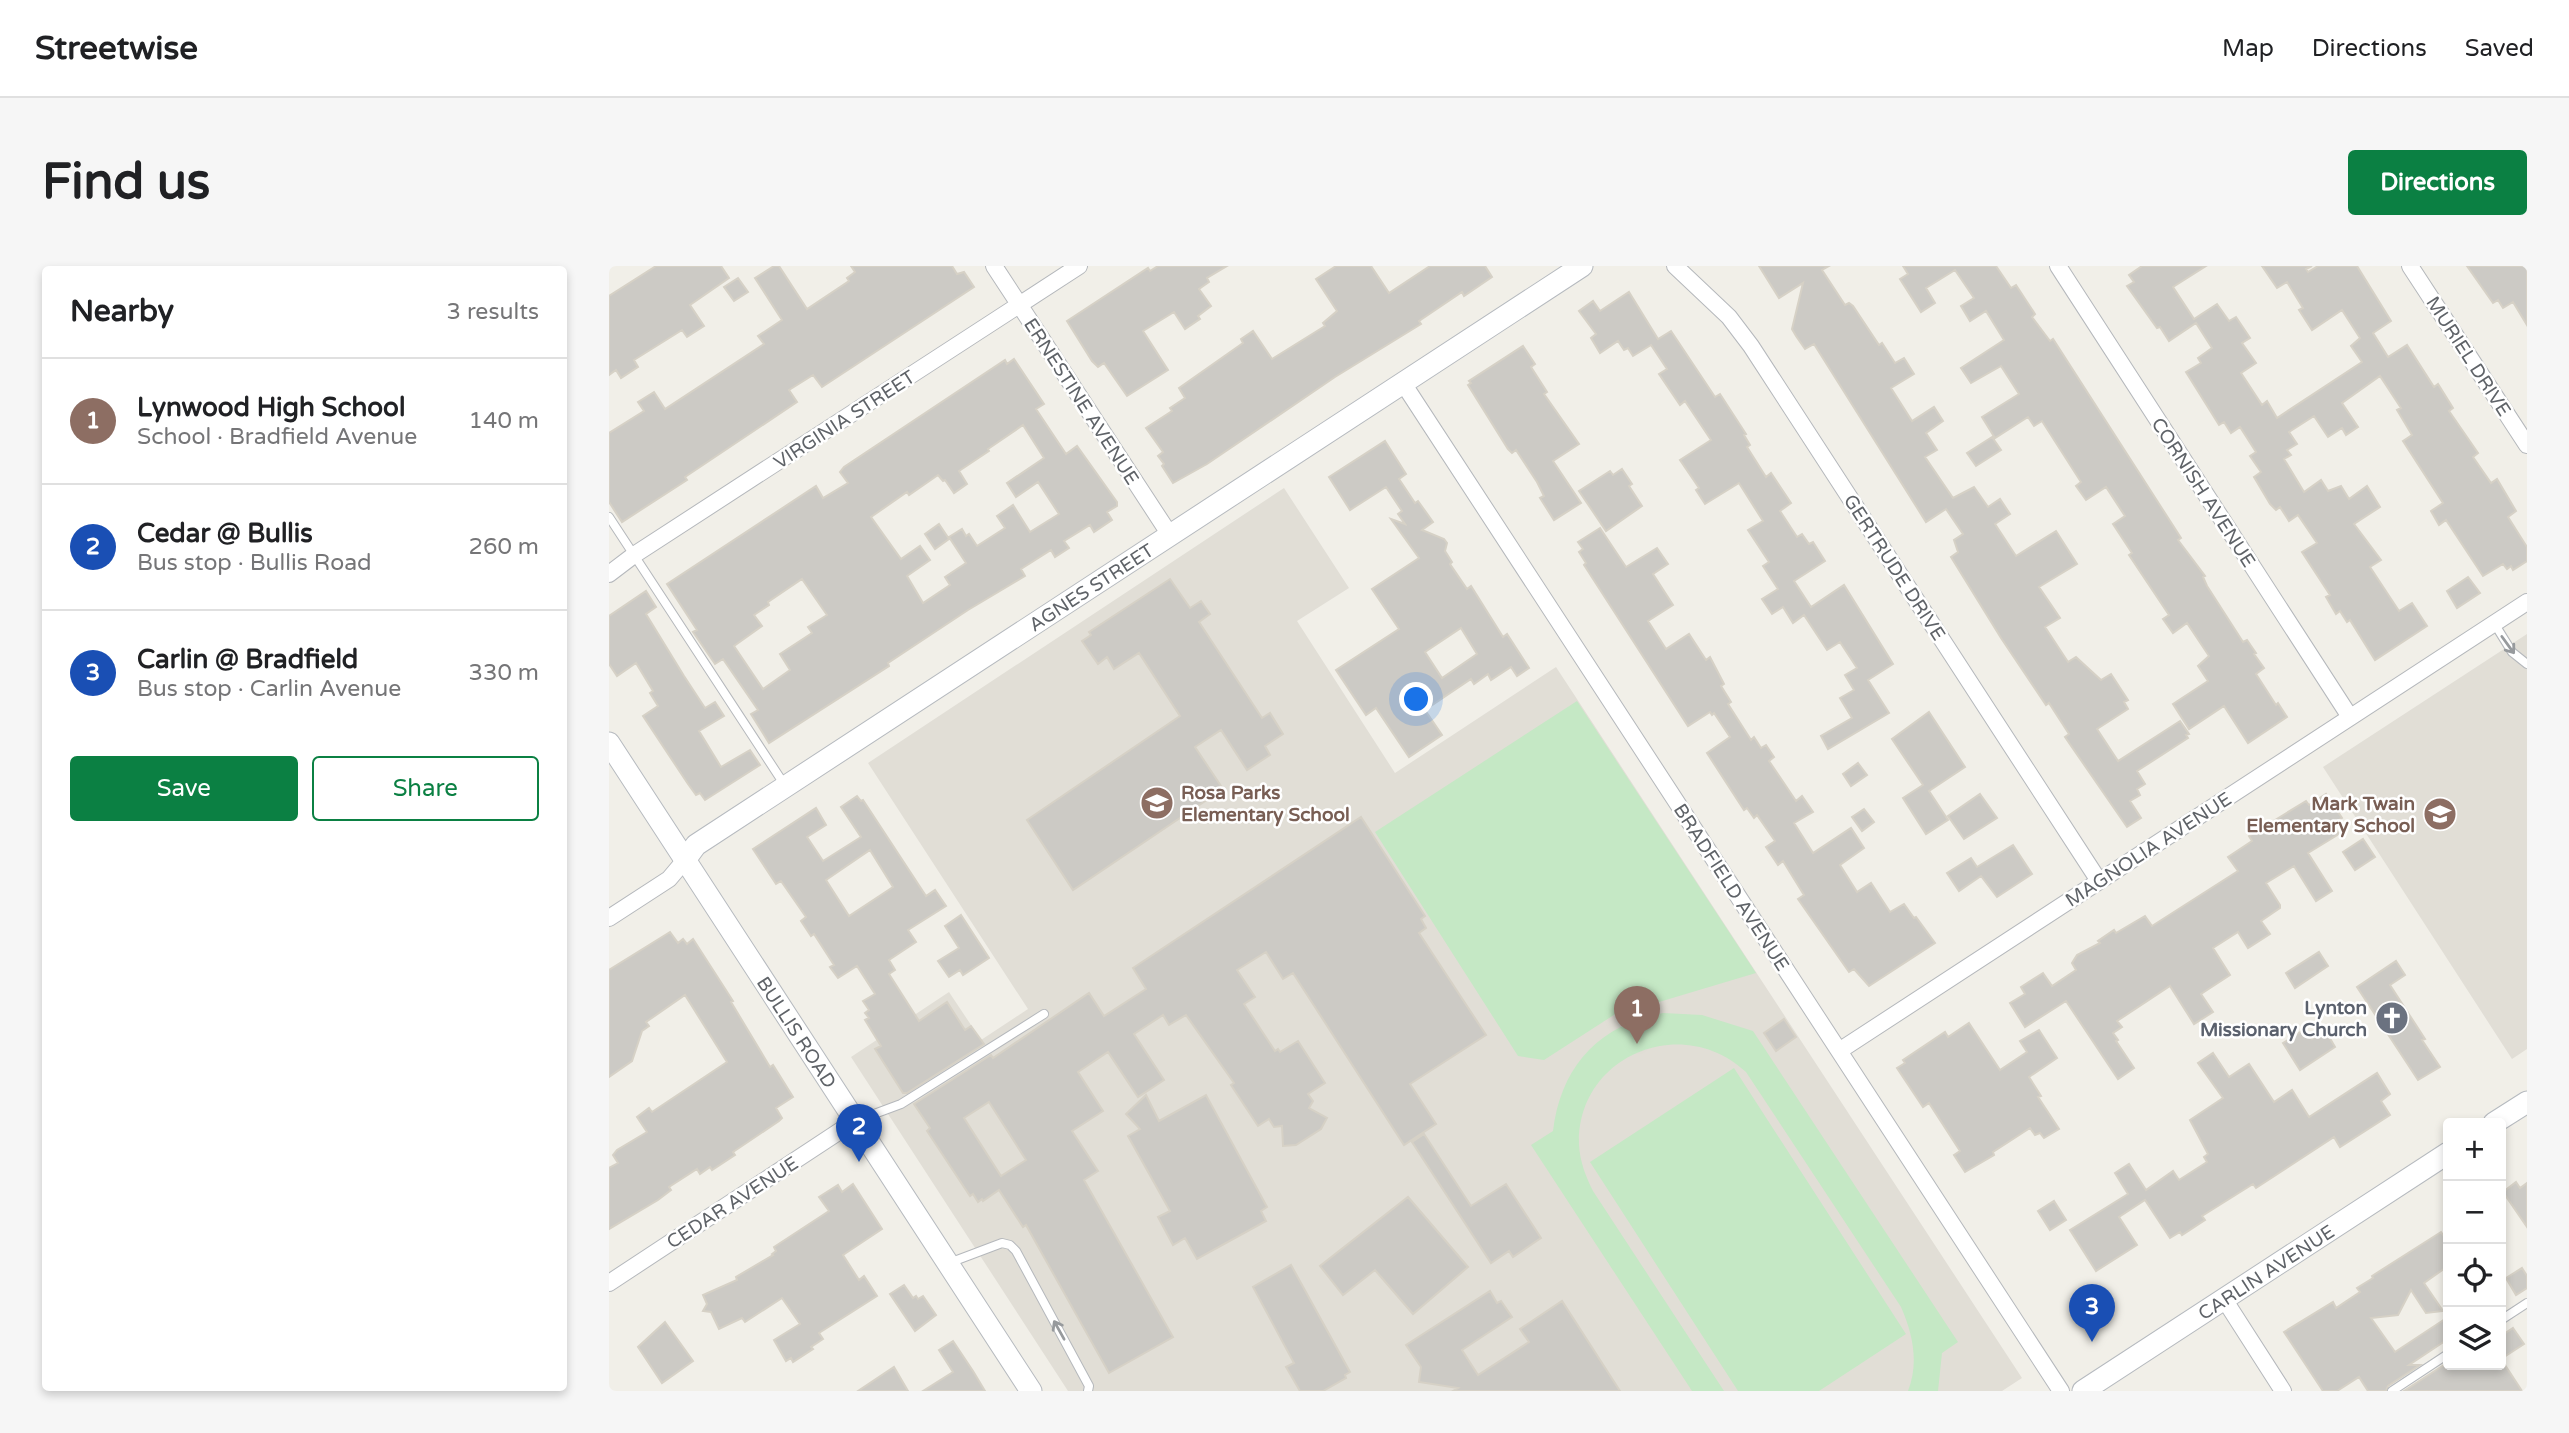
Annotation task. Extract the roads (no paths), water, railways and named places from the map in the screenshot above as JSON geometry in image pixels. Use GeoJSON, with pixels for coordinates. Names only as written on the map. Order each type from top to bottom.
{"type":"FeatureCollection","features":[{"type":"Feature","properties":{"kind":"street","name":"ERNESTINE AVENUE"},"geometry":{"type":"LineString","coordinates":[[994,266],[1170,535]]}},
{"type":"Feature","properties":{"kind":"street","name":"VIRGINIA STREET"},"geometry":{"type":"LineString","coordinates":[[609,574],[634,555],[1079,266]]}},
{"type":"Feature","properties":{"kind":"street","name":"AGNES STREET"},"geometry":{"type":"LineString","coordinates":[[609,918],[669,879],[697,845],[785,786],[1582,266]]}},
{"type":"Feature","properties":{"kind":"street","name":"GERTRUDE DRIVE"},"geometry":{"type":"LineString","coordinates":[[1675,266],[1729,317],[1751,346],[2099,881]]}},
{"type":"Feature","properties":{"kind":"street","name":"CORNISH AVENUE"},"geometry":{"type":"LineString","coordinates":[[2058,266],[2350,717]]}},
{"type":"Feature","properties":{"kind":"street","name":"MURIEL DRIVE"},"geometry":{"type":"LineString","coordinates":[[2410,266],[2527,445]]}},
{"type":"Feature","properties":{"kind":"street","name":"BRADFIELD AVENUE"},"geometry":{"type":"LineString","coordinates":[[1403,383],[2060,1391]]}},
{"type":"Feature","properties":{"kind":"street","name":"MAGNOLIA AVENUE"},"geometry":{"type":"LineString","coordinates":[[1839,1051],[2527,602]]}},
{"type":"Feature","properties":{"kind":"street","name":"BULLIS ROAD"},"geometry":{"type":"LineString","coordinates":[[609,743],[1031,1391]]}},
{"type":"Feature","properties":{"kind":"street"},"geometry":{"type":"LineString","coordinates":[[2502,1118],[2527,1102]]}},
{"type":"Feature","properties":{"kind":"street","name":"CEDAR AVENUE"},"geometry":{"type":"LineString","coordinates":[[609,1283],[855,1121]]}},
{"type":"Feature","properties":{"kind":"street","name":"CARLIN AVENUE"},"geometry":{"type":"LineString","coordinates":[[2083,1391],[2443,1156]]}},
{"type":"Feature","properties":{"kind":"street"},"geometry":{"type":"LineString","coordinates":[[2224,1300],[2283,1391]]}},
{"type":"Feature","properties":{"kind":"lane"},"geometry":{"type":"LineString","coordinates":[[609,517],[785,786]]}},
{"type":"Feature","properties":{"kind":"lane"},"geometry":{"type":"LineString","coordinates":[[2494,623],[2512,652],[2527,664]]}},
{"type":"Feature","properties":{"kind":"lane"},"geometry":{"type":"LineString","coordinates":[[855,1121],[901,1104],[1044,1014]]}},
{"type":"Feature","properties":{"kind":"lane"},"geometry":{"type":"LineString","coordinates":[[948,1263],[1002,1243],[1010,1245],[1016,1251],[1089,1386],[1088,1391]]}},
{"type":"Feature","properties":{"kind":"lane"},"geometry":{"type":"LineString","coordinates":[[2506,1317],[2527,1303]]}},
{"type":"Feature","properties":{"kind":"lane"},"geometry":{"type":"LineString","coordinates":[[2392,1391],[2443,1357]]}},
{"type":"Feature","properties":{"kind":"place","name":"Rosa Parks Elementary School"},"geometry":{"type":"Point","coordinates":[1157,803]}},
{"type":"Feature","properties":{"kind":"place","name":"Mark Twain Elementary School"},"geometry":{"type":"Point","coordinates":[2440,814]}},
{"type":"Feature","properties":{"kind":"place","name":"Lynton Missionary Church"},"geometry":{"type":"Point","coordinates":[2392,1018]}},
{"type":"Feature","properties":{"kind":"place","name":"Lynwood High School"},"geometry":{"type":"Point","coordinates":[1637,1044]}},
{"type":"Feature","properties":{"kind":"place","name":"Cedar @ Bullis"},"geometry":{"type":"Point","coordinates":[859,1162]}},
{"type":"Feature","properties":{"kind":"place","name":"Carlin @ Bradfield"},"geometry":{"type":"Point","coordinates":[2092,1342]}}]}
